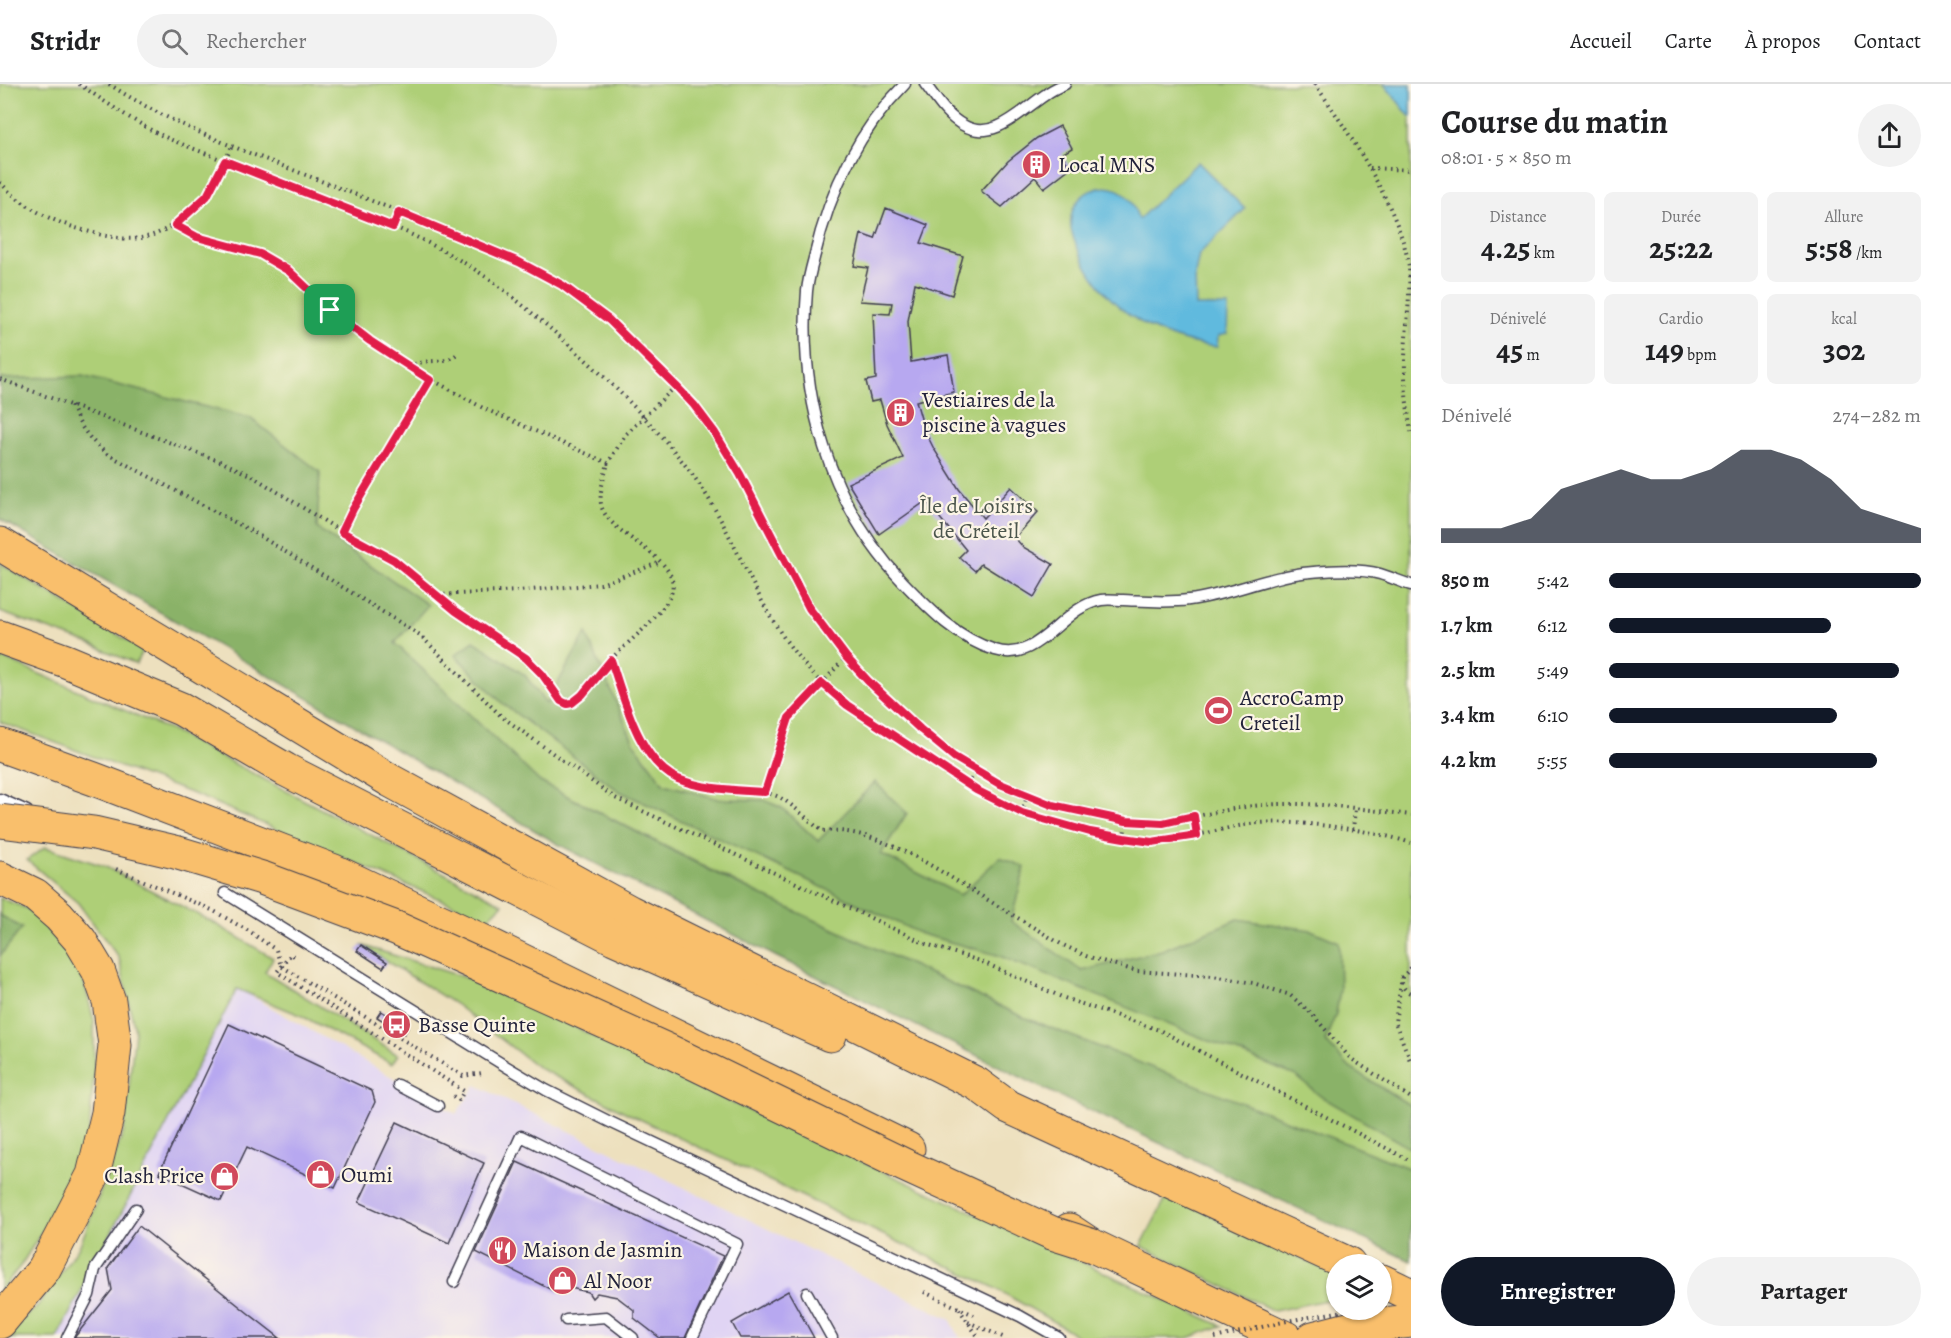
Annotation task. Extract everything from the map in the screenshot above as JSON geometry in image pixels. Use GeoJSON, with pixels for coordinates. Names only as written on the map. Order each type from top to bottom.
{"type":"FeatureCollection","features":[{"type":"Feature","properties":{"kind":"main road"},"geometry":{"type":"LineString","coordinates":[[0,544],[391,781],[630,912],[977,1084],[1007,1106],[1327,1254]]}},
{"type":"Feature","properties":{"kind":"main road"},"geometry":{"type":"LineString","coordinates":[[0,637],[66,661],[181,709],[286,770],[614,938],[969,1097],[1007,1106]]}},
{"type":"Feature","properties":{"kind":"main road"},"geometry":{"type":"LineString","coordinates":[[0,746],[94,779],[334,871],[485,942],[1058,1223],[1093,1246],[1286,1338]]}},
{"type":"Feature","properties":{"kind":"main road"},"geometry":{"type":"LineString","coordinates":[[14,816],[175,852],[262,878],[396,928],[669,1051],[904,1165],[1052,1233],[1093,1246]]}},
{"type":"Feature","properties":{"kind":"main road"},"geometry":{"type":"LineString","coordinates":[[0,878],[34,895],[59,915],[80,940],[98,970],[109,1001],[114,1045],[108,1113],[93,1175],[44,1269],[0,1322]]}},
{"type":"Feature","properties":{"kind":"main road"},"geometry":{"type":"LineString","coordinates":[[1392,1286],[1411,1295]]}},
{"type":"Feature","properties":{"kind":"main road"},"geometry":{"type":"LineString","coordinates":[[1313,1338],[1356,1327],[1411,1321]]}},
{"type":"Feature","properties":{"kind":"lane"},"geometry":{"type":"LineString","coordinates":[[905,84],[885,104],[863,135],[839,178],[818,240],[807,289],[806,346],[814,415],[831,470],[858,525],[892,570],[924,604],[967,639],[999,652],[1021,652],[1041,640],[1078,608],[1101,600],[1168,602],[1191,600],[1283,576],[1330,571],[1378,573],[1411,585]]}},
{"type":"Feature","properties":{"kind":"lane"},"geometry":{"type":"LineString","coordinates":[[925,84],[946,112],[963,126],[979,131],[1002,126],[1047,93],[1065,84]]}},
{"type":"Feature","properties":{"kind":"lane"},"geometry":{"type":"LineString","coordinates":[[0,799],[14,816]]}},
{"type":"Feature","properties":{"kind":"lane"},"geometry":{"type":"LineString","coordinates":[[225,893],[546,1090],[1020,1316],[1059,1338]]}},
{"type":"Feature","properties":{"kind":"lane"},"geometry":{"type":"LineString","coordinates":[[398,1085],[438,1106]]}},
{"type":"Feature","properties":{"kind":"lane"},"geometry":{"type":"LineString","coordinates":[[454,1282],[521,1136],[737,1244],[692,1338]]}},
{"type":"Feature","properties":{"kind":"lane"},"geometry":{"type":"LineString","coordinates":[[67,1338],[89,1295],[95,1269],[136,1209]]}},
{"type":"Feature","properties":{"kind":"lane"},"geometry":{"type":"LineString","coordinates":[[807,1293],[832,1338]]}},
{"type":"Feature","properties":{"kind":"lane"},"geometry":{"type":"LineString","coordinates":[[566,1320],[606,1317],[633,1338]]}},
{"type":"Feature","properties":{"kind":"path"},"geometry":{"type":"LineString","coordinates":[[79,84],[158,133],[393,227],[448,253],[505,291],[575,350],[644,417],[689,470],[713,505],[772,620],[794,651],[822,683],[847,705],[968,785],[1022,813],[1090,832],[1152,842],[1255,824],[1288,824],[1353,830],[1411,843]]}},
{"type":"Feature","properties":{"kind":"path"},"geometry":{"type":"LineString","coordinates":[[109,84],[155,112],[232,146],[519,262],[562,285],[609,320],[694,405],[715,433],[740,474],[809,608],[846,657],[868,681],[920,729],[954,757],[998,783],[1052,805],[1126,821],[1163,823],[1240,807],[1286,804],[1411,815]]}},
{"type":"Feature","properties":{"kind":"path"},"geometry":{"type":"LineString","coordinates":[[1315,84],[1369,168],[1406,246],[1411,290],[1405,372],[1411,432]]}},
{"type":"Feature","properties":{"kind":"path"},"geometry":{"type":"LineString","coordinates":[[0,182],[17,198],[49,218],[94,234],[121,239],[141,239],[159,234],[175,225],[207,196],[232,146]]}},
{"type":"Feature","properties":{"kind":"path"},"geometry":{"type":"LineString","coordinates":[[1369,168],[1411,170]]}},
{"type":"Feature","properties":{"kind":"path"},"geometry":{"type":"LineString","coordinates":[[393,227],[399,212]]}},
{"type":"Feature","properties":{"kind":"path"},"geometry":{"type":"LineString","coordinates":[[175,225],[197,237],[260,254],[289,271],[330,310],[370,341],[430,380],[486,409],[608,463]]}},
{"type":"Feature","properties":{"kind":"path"},"geometry":{"type":"LineString","coordinates":[[409,367],[423,360],[448,359],[459,352]]}},
{"type":"Feature","properties":{"kind":"path"},"geometry":{"type":"LineString","coordinates":[[0,379],[222,462],[252,476],[342,532],[394,560],[477,627],[526,658],[542,674],[555,696],[567,704],[582,695],[611,660],[664,605],[672,592],[672,582],[661,562],[614,524],[605,514],[601,504],[608,463],[625,435],[676,386]]}},
{"type":"Feature","properties":{"kind":"path"},"geometry":{"type":"LineString","coordinates":[[342,532],[353,509],[430,380]]}},
{"type":"Feature","properties":{"kind":"path"},"geometry":{"type":"LineString","coordinates":[[71,406],[86,435],[107,454],[255,533],[420,635],[501,716],[615,798],[926,944],[980,961],[1064,998],[1159,1030],[1411,1161]]}},
{"type":"Feature","properties":{"kind":"path"},"geometry":{"type":"LineString","coordinates":[[437,595],[601,584],[661,562]]}},
{"type":"Feature","properties":{"kind":"path"},"geometry":{"type":"LineString","coordinates":[[765,792],[789,718],[846,657]]}},
{"type":"Feature","properties":{"kind":"path"},"geometry":{"type":"LineString","coordinates":[[611,660],[626,707],[641,740],[667,773],[715,789],[765,792],[779,797],[822,831],[836,830],[855,833],[912,855],[1061,944],[1086,956],[1136,971],[1214,976],[1253,983],[1290,995],[1312,1014],[1350,1058],[1411,1098]]}},
{"type":"Feature","properties":{"kind":"path"},"geometry":{"type":"LineString","coordinates":[[968,785],[976,770]]}},
{"type":"Feature","properties":{"kind":"path"},"geometry":{"type":"LineString","coordinates":[[1022,813],[1027,796]]}},
{"type":"Feature","properties":{"kind":"path"},"geometry":{"type":"LineString","coordinates":[[1353,830],[1355,809]]}},
{"type":"Feature","properties":{"kind":"path"},"geometry":{"type":"LineString","coordinates":[[1194,816],[1197,835]]}},
{"type":"Feature","properties":{"kind":"path"},"geometry":{"type":"LineString","coordinates":[[1124,838],[1126,821]]}},
{"type":"Feature","properties":{"kind":"path"},"geometry":{"type":"LineString","coordinates":[[112,867],[212,910],[276,950],[281,966],[463,1076],[482,1073]]}},
{"type":"Feature","properties":{"kind":"path"},"geometry":{"type":"LineString","coordinates":[[291,954],[277,972],[464,1091],[459,1100],[442,1090]]}},
{"type":"Feature","properties":{"kind":"path"},"geometry":{"type":"LineString","coordinates":[[1411,968],[1402,977],[1395,1022],[1411,1063]]}},
{"type":"Feature","properties":{"kind":"path"},"geometry":{"type":"LineString","coordinates":[[1402,977],[1403,988],[1411,993]]}},
{"type":"Feature","properties":{"kind":"path"},"geometry":{"type":"LineString","coordinates":[[958,1308],[979,1338]]}},
{"type":"Feature","properties":{"kind":"path"},"geometry":{"type":"LineString","coordinates":[[1215,1338],[1326,1314]]}},
{"type":"Feature","properties":{"kind":"path"},"geometry":{"type":"LineString","coordinates":[[968,1322],[1005,1338]]}},
{"type":"Feature","properties":{"kind":"shaded area"},"geometry":{"type":"Polygon","coordinates":[[[237,988],[456,1114],[476,1085],[950,1319],[960,1338],[57,1338],[237,988]]]}},
{"type":"Feature","properties":{"kind":"green space","name":"Île de Loisirs de Créteil"},"geometry":{"type":"Polygon","coordinates":[[[0,84],[1411,84],[1411,1230],[540,782],[0,464],[0,84]]]}},
{"type":"Feature","properties":{"kind":"green space"},"geometry":{"type":"Polygon","coordinates":[[[82,376],[250,418],[320,472],[317,528],[428,605],[395,643],[540,782],[733,882],[1023,1017],[1411,1169],[1411,1261],[1061,1097],[775,956],[558,844],[0,519],[0,379],[82,376]]]}},
{"type":"Feature","properties":{"kind":"green space"},"geometry":{"type":"Polygon","coordinates":[[[0,563],[143,650],[136,664],[90,644],[0,612],[0,563]]]}},
{"type":"Feature","properties":{"kind":"green space"},"geometry":{"type":"Polygon","coordinates":[[[586,633],[634,743],[664,784],[719,799],[764,800],[782,808],[818,841],[875,782],[907,813],[881,854],[960,895],[1000,857],[1025,867],[1011,921],[1082,971],[1162,950],[1238,919],[1311,930],[1339,942],[1340,990],[1336,1014],[1325,1041],[1350,1068],[1411,1106],[1411,1149],[1320,1096],[1296,1076],[997,955],[921,934],[619,791],[502,703],[455,655],[474,641],[525,675],[546,704],[586,633]]]}},
{"type":"Feature","properties":{"kind":"green space"},"geometry":{"type":"Polygon","coordinates":[[[0,657],[168,729],[503,904],[487,919],[196,795],[0,722],[0,657]]]}},
{"type":"Feature","properties":{"kind":"green space"},"geometry":{"type":"Polygon","coordinates":[[[45,847],[104,866],[214,923],[273,958],[265,972],[398,1055],[392,1064],[300,1015],[237,989],[57,1338],[0,1338],[36,1308],[80,1245],[124,1131],[135,1031],[119,958],[78,903],[27,860],[45,847]]]}},
{"type":"Feature","properties":{"kind":"green space"},"geometry":{"type":"Polygon","coordinates":[[[0,898],[28,909],[79,963],[94,1021],[94,1071],[89,1133],[62,1200],[21,1265],[0,1291],[0,898]]]}},
{"type":"Feature","properties":{"kind":"green space"},"geometry":{"type":"Polygon","coordinates":[[[0,915],[22,928],[0,956],[0,915]]]}},
{"type":"Feature","properties":{"kind":"green space"},"geometry":{"type":"Polygon","coordinates":[[[361,945],[495,987],[669,1074],[1222,1326],[1188,1338],[1079,1338],[993,1287],[627,1113],[539,1068],[455,1004],[361,945]]]}},
{"type":"Feature","properties":{"kind":"green space"},"geometry":{"type":"Polygon","coordinates":[[[1168,1194],[1326,1270],[1326,1300],[1274,1311],[1141,1246],[1168,1194]]]}},
{"type":"Feature","properties":{"kind":"water"},"geometry":{"type":"Polygon","coordinates":[[[1384,84],[1411,84],[1411,118],[1384,84]]]}},
{"type":"Feature","properties":{"kind":"water"},"geometry":{"type":"Polygon","coordinates":[[[1198,162],[1245,209],[1199,254],[1195,274],[1196,306],[1228,306],[1227,334],[1218,336],[1217,347],[1175,338],[1155,330],[1121,308],[1093,276],[1077,248],[1071,228],[1073,209],[1077,202],[1090,191],[1107,187],[1123,193],[1131,202],[1139,219],[1198,162]]]}},
{"type":"Feature","properties":{"kind":"building","name":"Local MNS"},"geometry":{"type":"Polygon","coordinates":[[[1060,126],[1072,148],[1062,154],[1070,168],[1044,188],[1035,177],[1002,207],[981,191],[1008,161],[1037,138],[1060,126]]]}},
{"type":"Feature","properties":{"kind":"building","name":"Vestiaires de la piscine à vagues"},"geometry":{"type":"Polygon","coordinates":[[[886,208],[928,225],[921,243],[963,256],[952,295],[915,283],[908,321],[911,362],[948,355],[954,392],[916,401],[924,429],[934,449],[959,489],[983,518],[1011,487],[1038,512],[1015,538],[1023,547],[1053,564],[1034,597],[981,564],[975,571],[959,557],[966,550],[926,501],[879,534],[848,483],[903,458],[887,424],[880,400],[871,402],[866,381],[876,379],[873,313],[890,314],[892,303],[860,301],[868,268],[854,266],[861,234],[875,239],[886,208]]]}},
{"type":"Feature","properties":{"kind":"building"},"geometry":{"type":"Polygon","coordinates":[[[361,945],[387,962],[383,968],[357,951],[361,945]]]}},
{"type":"Feature","properties":{"kind":"building"},"geometry":{"type":"Polygon","coordinates":[[[381,1011],[408,1028],[404,1034],[377,1017],[381,1011]]]}},
{"type":"Feature","properties":{"kind":"building"},"geometry":{"type":"Polygon","coordinates":[[[229,1024],[372,1091],[375,1102],[335,1188],[247,1147],[221,1201],[159,1173],[229,1024]]]}},
{"type":"Feature","properties":{"kind":"building"},"geometry":{"type":"Polygon","coordinates":[[[397,1122],[484,1163],[449,1243],[359,1202],[397,1122]]]}},
{"type":"Feature","properties":{"kind":"building"},"geometry":{"type":"Polygon","coordinates":[[[517,1162],[723,1256],[685,1338],[660,1338],[634,1318],[634,1310],[617,1297],[597,1293],[592,1298],[588,1292],[566,1287],[558,1293],[476,1252],[517,1162]]]}},
{"type":"Feature","properties":{"kind":"building"},"geometry":{"type":"Polygon","coordinates":[[[139,1226],[280,1338],[74,1338],[112,1290],[108,1268],[139,1226]]]}},
{"type":"Feature","properties":{"kind":"building"},"geometry":{"type":"Polygon","coordinates":[[[788,1291],[814,1338],[740,1338],[732,1323],[788,1291]]]}},
{"type":"Feature","properties":{"kind":"place","name":"Local MNS"},"geometry":{"type":"Point","coordinates":[1037,165]}},
{"type":"Feature","properties":{"kind":"place","name":"Vestiaires de la piscine à vagues"},"geometry":{"type":"Point","coordinates":[901,413]}},
{"type":"Feature","properties":{"kind":"place","name":"AccroCamp Creteil"},"geometry":{"type":"Point","coordinates":[1219,711]}},
{"type":"Feature","properties":{"kind":"place","name":"Basse Quinte"},"geometry":{"type":"Point","coordinates":[397,1025]}},
{"type":"Feature","properties":{"kind":"place","name":"Oumi"},"geometry":{"type":"Point","coordinates":[320,1175]}},
{"type":"Feature","properties":{"kind":"place","name":"Clash Price"},"geometry":{"type":"Point","coordinates":[225,1176]}},
{"type":"Feature","properties":{"kind":"place","name":"Maison de Jasmin"},"geometry":{"type":"Point","coordinates":[502,1250]}},
{"type":"Feature","properties":{"kind":"place","name":"Al Noor"},"geometry":{"type":"Point","coordinates":[563,1281]}},
{"type":"Feature","properties":{"kind":"route"},"geometry":{"type":"LineString","coordinates":[[225,161],[393,227],[399,212],[519,262],[562,285],[609,320],[694,405],[715,433],[740,474],[809,608],[846,657],[868,681],[920,729],[954,757],[998,783],[1027,796],[1052,805],[1126,821],[1163,823],[1194,816],[1197,835],[1152,842],[1090,832],[1022,813],[976,790],[847,705],[822,683],[789,718],[765,792],[715,789],[667,773],[641,740],[633,724],[611,660],[582,695],[567,704],[555,696],[542,674],[526,658],[477,627],[394,560],[342,532],[353,509],[430,380],[370,341],[330,310],[289,271],[260,254],[197,237],[175,225],[207,196],[225,161]]}}]}
